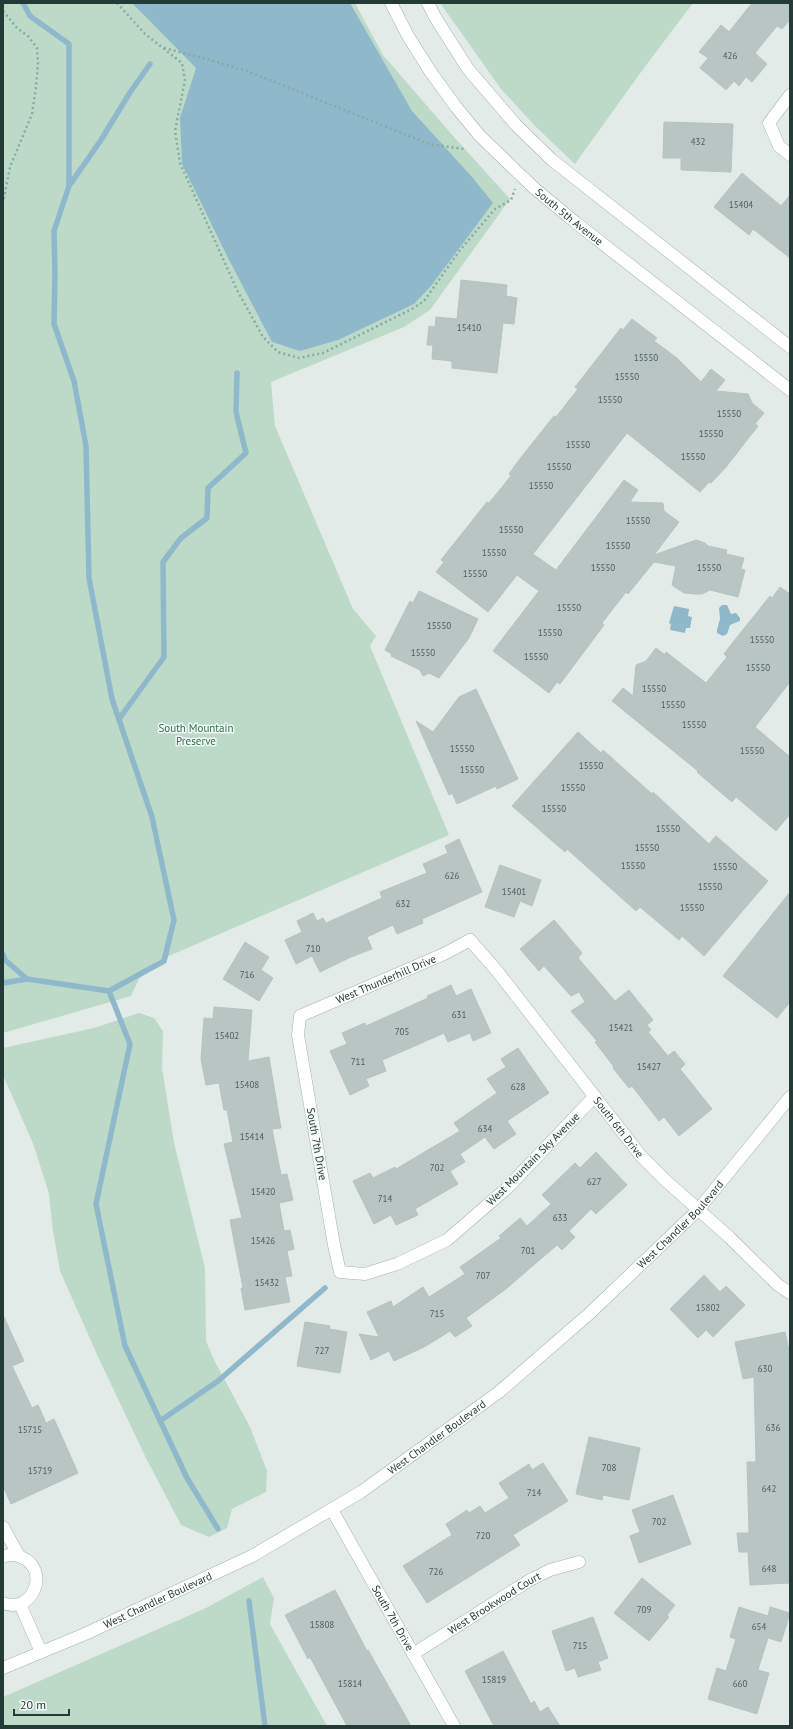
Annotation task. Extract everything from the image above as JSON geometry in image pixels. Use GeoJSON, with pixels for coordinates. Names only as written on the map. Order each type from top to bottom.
{"type":"FeatureCollection","features":[{"type":"Feature","properties":{"kind":"street","name":"South 5th Avenue"},"geometry":{"type":"LineString","coordinates":[[391,3],[408,36],[456,107],[480,136],[520,174],[587,231],[790,390]]}},
{"type":"Feature","properties":{"kind":"street"},"geometry":{"type":"LineString","coordinates":[[428,3],[435,18],[468,69],[511,119],[552,160],[790,347]]}},
{"type":"Feature","properties":{"kind":"street"},"geometry":{"type":"LineString","coordinates":[[790,94],[769,123],[779,146],[790,155]]}},
{"type":"Feature","properties":{"kind":"street","name":"West Thunderhill Drive"},"geometry":{"type":"LineString","coordinates":[[300,1016],[444,954],[470,940]]}},
{"type":"Feature","properties":{"kind":"street","name":"South 6th Drive"},"geometry":{"type":"LineString","coordinates":[[470,940],[497,971],[641,1156],[664,1179],[729,1237],[778,1285],[790,1293]]}},
{"type":"Feature","properties":{"kind":"street","name":"South 7th Drive"},"geometry":{"type":"LineString","coordinates":[[300,1016],[298,1035],[340,1272]]}},
{"type":"Feature","properties":{"kind":"street","name":"West Mountain Sky Avenue"},"geometry":{"type":"LineString","coordinates":[[340,1272],[364,1274],[371,1272],[397,1264],[447,1240],[506,1189],[595,1096]]}},
{"type":"Feature","properties":{"kind":"street","name":"West Chandler Boulevard"},"geometry":{"type":"LineString","coordinates":[[3,1668],[85,1634],[252,1556],[361,1492],[499,1392],[590,1314],[698,1210],[790,1096]]}},
{"type":"Feature","properties":{"kind":"street","name":"South 7th Drive"},"geometry":{"type":"LineString","coordinates":[[332,1510],[454,1726]]}},
{"type":"Feature","properties":{"kind":"street"},"geometry":{"type":"LineString","coordinates":[[3,1527],[18,1556]]}},
{"type":"Feature","properties":{"kind":"street"},"geometry":{"type":"LineString","coordinates":[[3,1557],[12,1555],[26,1559],[32,1564],[38,1579],[33,1594],[27,1600],[20,1604],[12,1605],[3,1603]]}},
{"type":"Feature","properties":{"kind":"street","name":"West Brookwood Court"},"geometry":{"type":"LineString","coordinates":[[413,1654],[530,1580],[550,1570],[580,1562]]}},
{"type":"Feature","properties":{"kind":"street"},"geometry":{"type":"LineString","coordinates":[[20,1604],[41,1652]]}},
{"type":"Feature","properties":{"kind":"path"},"geometry":{"type":"LineString","coordinates":[[117,3],[145,34],[182,63],[185,80],[175,131],[180,163],[237,290],[263,337],[278,352],[300,358],[323,353],[412,309],[424,301],[460,250],[495,210],[511,200],[520,174]]}},
{"type":"Feature","properties":{"kind":"path"},"geometry":{"type":"LineString","coordinates":[[3,12],[17,28],[29,37],[37,48],[38,63],[32,114],[10,167],[3,203]]}},
{"type":"Feature","properties":{"kind":"path"},"geometry":{"type":"LineString","coordinates":[[163,48],[247,71],[429,144],[464,149]]}},
{"type":"Feature","properties":{"kind":"green space","name":"South Mountain Preserve"},"geometry":{"type":"Polygon","coordinates":[[[3,3],[355,3],[383,55],[510,199],[430,310],[404,327],[271,382],[275,426],[353,609],[376,636],[370,646],[449,835],[155,962],[139,979],[131,996],[3,1033],[3,3]]]}},
{"type":"Feature","properties":{"kind":"green space"},"geometry":{"type":"Polygon","coordinates":[[[440,3],[693,3],[575,164],[536,127],[501,89],[440,3]]]}},
{"type":"Feature","properties":{"kind":"green space"},"geometry":{"type":"Polygon","coordinates":[[[139,1013],[154,1018],[163,1031],[162,1068],[174,1143],[205,1268],[206,1341],[214,1360],[250,1427],[267,1471],[266,1492],[232,1509],[227,1528],[209,1537],[181,1525],[145,1456],[99,1359],[60,1271],[53,1231],[49,1194],[34,1146],[3,1075],[3,1048],[94,1028],[139,1013]]]}},
{"type":"Feature","properties":{"kind":"green space"},"geometry":{"type":"Polygon","coordinates":[[[263,1577],[274,1598],[270,1624],[327,1726],[3,1726],[3,1697],[206,1608],[263,1577]]]}},
{"type":"Feature","properties":{"kind":"water"},"geometry":{"type":"Polygon","coordinates":[[[132,3],[350,3],[412,111],[473,178],[493,203],[431,286],[414,304],[338,340],[300,351],[272,342],[226,254],[182,164],[180,118],[196,68],[132,3]]]}},
{"type":"Feature","properties":{"kind":"water"},"geometry":{"type":"Polygon","coordinates":[[[722,605],[727,605],[731,614],[736,613],[740,618],[740,621],[730,625],[727,634],[723,636],[717,633],[720,619],[719,608],[722,605]]]}},
{"type":"Feature","properties":{"kind":"water"},"geometry":{"type":"Polygon","coordinates":[[[674,606],[689,609],[688,616],[692,617],[690,628],[686,628],[685,633],[670,630],[671,624],[669,623],[674,606]]]}},
{"type":"Feature","properties":{"kind":"building"},"geometry":{"type":"Polygon","coordinates":[[[752,3],[790,3],[790,20],[782,29],[777,26],[755,53],[767,64],[752,82],[746,77],[739,86],[734,81],[726,90],[700,68],[708,58],[699,52],[721,25],[729,32],[752,3]]]}},
{"type":"Feature","properties":{"kind":"building"},"geometry":{"type":"Polygon","coordinates":[[[664,122],[733,124],[731,172],[681,170],[681,158],[663,158],[664,122]]]}},
{"type":"Feature","properties":{"kind":"building"},"geometry":{"type":"Polygon","coordinates":[[[742,173],[781,206],[790,195],[790,258],[753,229],[749,235],[714,207],[742,173]]]}},
{"type":"Feature","properties":{"kind":"building"},"geometry":{"type":"Polygon","coordinates":[[[461,280],[507,285],[506,296],[517,298],[514,324],[503,323],[497,373],[452,368],[452,361],[432,359],[433,345],[427,345],[429,326],[435,327],[436,317],[457,319],[461,280]]]}},
{"type":"Feature","properties":{"kind":"building"},"geometry":{"type":"Polygon","coordinates":[[[632,319],[657,338],[654,341],[677,358],[701,382],[711,369],[725,380],[716,391],[748,394],[752,403],[764,413],[755,424],[758,426],[726,467],[700,492],[627,433],[533,554],[556,570],[624,480],[638,490],[630,502],[663,503],[664,511],[679,522],[654,555],[696,540],[705,543],[708,546],[727,550],[726,554],[744,558],[741,569],[745,570],[738,597],[710,590],[702,594],[695,594],[684,593],[672,585],[676,566],[654,562],[628,594],[626,592],[602,623],[604,625],[560,684],[557,682],[549,693],[493,651],[539,591],[517,575],[488,612],[436,572],[444,562],[441,560],[487,502],[489,503],[511,476],[509,474],[519,460],[554,416],[556,417],[578,389],[575,387],[621,328],[623,330],[632,319]]]}},
{"type":"Feature","properties":{"kind":"building"},"geometry":{"type":"Polygon","coordinates":[[[780,587],[790,594],[790,682],[755,727],[790,757],[790,814],[776,831],[736,797],[732,802],[697,772],[698,771],[612,701],[623,688],[633,696],[636,665],[646,661],[656,648],[665,655],[666,652],[706,683],[727,657],[724,654],[734,641],[770,596],[772,598],[780,587]]]}},
{"type":"Feature","properties":{"kind":"building"},"geometry":{"type":"Polygon","coordinates":[[[419,591],[478,619],[469,638],[439,678],[429,673],[423,676],[420,670],[391,656],[392,654],[385,650],[410,601],[413,603],[419,591]]]}},
{"type":"Feature","properties":{"kind":"building"},"geometry":{"type":"Polygon","coordinates":[[[476,689],[518,779],[497,789],[496,786],[457,804],[452,793],[449,795],[416,721],[433,732],[459,697],[476,689]]]}},
{"type":"Feature","properties":{"kind":"building"},"geometry":{"type":"Polygon","coordinates":[[[578,732],[601,753],[603,750],[652,794],[653,792],[709,844],[716,836],[768,881],[704,956],[682,936],[679,940],[640,907],[636,911],[567,849],[565,852],[512,806],[578,732]]]}},
{"type":"Feature","properties":{"kind":"building"},"geometry":{"type":"Polygon","coordinates":[[[459,839],[482,892],[422,919],[423,923],[397,934],[393,925],[367,937],[372,949],[320,972],[312,956],[296,964],[285,940],[302,932],[297,921],[313,913],[317,921],[323,918],[326,923],[382,898],[380,892],[427,873],[423,864],[448,853],[445,846],[459,839]]]}},
{"type":"Feature","properties":{"kind":"building"},"geometry":{"type":"Polygon","coordinates":[[[500,865],[541,880],[532,906],[520,901],[514,917],[485,907],[500,865]]]}},
{"type":"Feature","properties":{"kind":"building"},"geometry":{"type":"Polygon","coordinates":[[[790,892],[790,1002],[777,1018],[723,976],[790,892]]]}},
{"type":"Feature","properties":{"kind":"building"},"geometry":{"type":"Polygon","coordinates":[[[554,920],[582,953],[578,958],[615,1001],[629,990],[653,1020],[647,1025],[651,1030],[648,1032],[668,1056],[674,1051],[685,1064],[680,1069],[712,1109],[679,1136],[664,1117],[659,1121],[632,1086],[629,1088],[595,1042],[597,1041],[571,1011],[585,1002],[579,992],[571,996],[544,966],[539,971],[520,949],[554,920]]]}},
{"type":"Feature","properties":{"kind":"building"},"geometry":{"type":"Polygon","coordinates":[[[245,942],[269,957],[261,970],[273,978],[259,1001],[223,979],[245,942]]]}},
{"type":"Feature","properties":{"kind":"building"},"geometry":{"type":"Polygon","coordinates":[[[451,985],[456,996],[471,989],[491,1033],[473,1041],[470,1033],[448,1042],[444,1033],[382,1060],[386,1071],[366,1079],[369,1086],[350,1095],[330,1051],[347,1044],[342,1033],[365,1023],[366,1026],[428,998],[427,996],[451,985]]]}},
{"type":"Feature","properties":{"kind":"building"},"geometry":{"type":"Polygon","coordinates":[[[214,1007],[252,1010],[248,1061],[269,1057],[281,1128],[272,1129],[281,1175],[287,1174],[293,1200],[279,1203],[284,1231],[290,1230],[294,1249],[287,1251],[292,1276],[285,1277],[290,1302],[245,1310],[241,1288],[243,1288],[230,1220],[242,1218],[224,1144],[233,1142],[227,1110],[224,1110],[219,1083],[206,1085],[201,1059],[204,1018],[213,1019],[214,1007]]]}},
{"type":"Feature","properties":{"kind":"building"},"geometry":{"type":"Polygon","coordinates":[[[518,1048],[549,1093],[507,1121],[516,1134],[494,1149],[485,1137],[460,1154],[465,1162],[450,1171],[458,1184],[415,1209],[418,1215],[396,1225],[391,1215],[374,1224],[353,1181],[370,1173],[373,1178],[395,1167],[396,1169],[460,1131],[454,1123],[497,1093],[487,1079],[506,1067],[501,1059],[518,1048]]]}},
{"type":"Feature","properties":{"kind":"building"},"geometry":{"type":"Polygon","coordinates":[[[596,1152],[627,1185],[596,1214],[591,1209],[569,1231],[575,1237],[562,1250],[557,1245],[506,1289],[466,1318],[472,1326],[455,1337],[450,1331],[426,1346],[394,1361],[389,1351],[371,1360],[359,1334],[379,1337],[367,1312],[391,1301],[393,1307],[423,1287],[429,1297],[465,1274],[460,1267],[501,1238],[499,1236],[520,1218],[527,1226],[551,1204],[542,1195],[575,1163],[580,1168],[596,1152]]]}},
{"type":"Feature","properties":{"kind":"building"},"geometry":{"type":"Polygon","coordinates":[[[704,1275],[720,1292],[726,1286],[745,1305],[713,1337],[706,1330],[698,1338],[670,1309],[704,1275]]]}},
{"type":"Feature","properties":{"kind":"building"},"geometry":{"type":"Polygon","coordinates":[[[3,1315],[24,1361],[12,1366],[32,1408],[38,1405],[46,1423],[54,1419],[78,1473],[11,1504],[3,1486],[3,1315]]]}},
{"type":"Feature","properties":{"kind":"building"},"geometry":{"type":"Polygon","coordinates":[[[305,1322],[330,1326],[329,1329],[347,1332],[340,1373],[297,1366],[305,1322]]]}},
{"type":"Feature","properties":{"kind":"building"},"geometry":{"type":"Polygon","coordinates":[[[785,1332],[790,1355],[790,1583],[750,1585],[748,1552],[739,1552],[737,1533],[749,1533],[747,1462],[756,1462],[754,1377],[743,1379],[735,1342],[785,1332]]]}},
{"type":"Feature","properties":{"kind":"building"},"geometry":{"type":"Polygon","coordinates":[[[589,1437],[640,1448],[629,1500],[603,1495],[602,1500],[576,1494],[589,1437]]]}},
{"type":"Feature","properties":{"kind":"building"},"geometry":{"type":"Polygon","coordinates":[[[543,1463],[568,1501],[513,1535],[520,1545],[427,1603],[403,1566],[452,1535],[446,1524],[467,1510],[469,1513],[480,1506],[485,1513],[509,1498],[499,1483],[529,1464],[532,1470],[543,1463]]]}},
{"type":"Feature","properties":{"kind":"building"},"geometry":{"type":"Polygon","coordinates":[[[673,1495],[691,1544],[639,1563],[630,1536],[640,1532],[632,1510],[673,1495]]]}},
{"type":"Feature","properties":{"kind":"building"},"geometry":{"type":"Polygon","coordinates":[[[642,1578],[675,1605],[667,1615],[669,1617],[649,1641],[614,1613],[642,1578]]]}},
{"type":"Feature","properties":{"kind":"building"},"geometry":{"type":"Polygon","coordinates":[[[335,1590],[367,1651],[368,1650],[411,1726],[347,1726],[310,1657],[308,1659],[285,1615],[335,1590]]]}},
{"type":"Feature","properties":{"kind":"building"},"geometry":{"type":"Polygon","coordinates":[[[739,1607],[768,1616],[770,1607],[790,1613],[781,1642],[768,1638],[758,1670],[769,1673],[757,1714],[708,1699],[717,1668],[726,1671],[736,1639],[730,1637],[739,1607]]]}},
{"type":"Feature","properties":{"kind":"building"},"geometry":{"type":"Polygon","coordinates":[[[593,1617],[608,1658],[598,1662],[601,1670],[578,1677],[575,1668],[566,1671],[552,1631],[593,1617]]]}},
{"type":"Feature","properties":{"kind":"building"},"geometry":{"type":"Polygon","coordinates":[[[503,1651],[531,1704],[534,1701],[540,1712],[548,1707],[560,1726],[494,1726],[465,1671],[503,1651]]]}},
{"type":"Feature","properties":{"kind":"waterway"},"geometry":{"type":"LineString","coordinates":[[23,3],[30,16],[69,44],[69,185]]}},
{"type":"Feature","properties":{"kind":"waterway"},"geometry":{"type":"LineString","coordinates":[[150,64],[129,94],[101,140],[69,186],[54,231],[54,324],[74,381],[86,446],[89,578],[112,699],[152,817],[174,920],[164,961],[109,991],[130,1044],[96,1204],[125,1346],[187,1478],[218,1529]]}},
{"type":"Feature","properties":{"kind":"waterway"},"geometry":{"type":"LineString","coordinates":[[119,719],[164,657],[163,562],[181,538],[207,518],[208,488],[246,453],[236,412],[237,373]]}},
{"type":"Feature","properties":{"kind":"waterway"},"geometry":{"type":"LineString","coordinates":[[3,954],[5,960],[27,979],[109,991]]}},
{"type":"Feature","properties":{"kind":"waterway"},"geometry":{"type":"LineString","coordinates":[[3,983],[27,979]]}},
{"type":"Feature","properties":{"kind":"waterway"},"geometry":{"type":"LineString","coordinates":[[160,1421],[218,1381],[325,1288]]}},
{"type":"Feature","properties":{"kind":"waterway"},"geometry":{"type":"LineString","coordinates":[[249,1601],[265,1726]]}}]}
